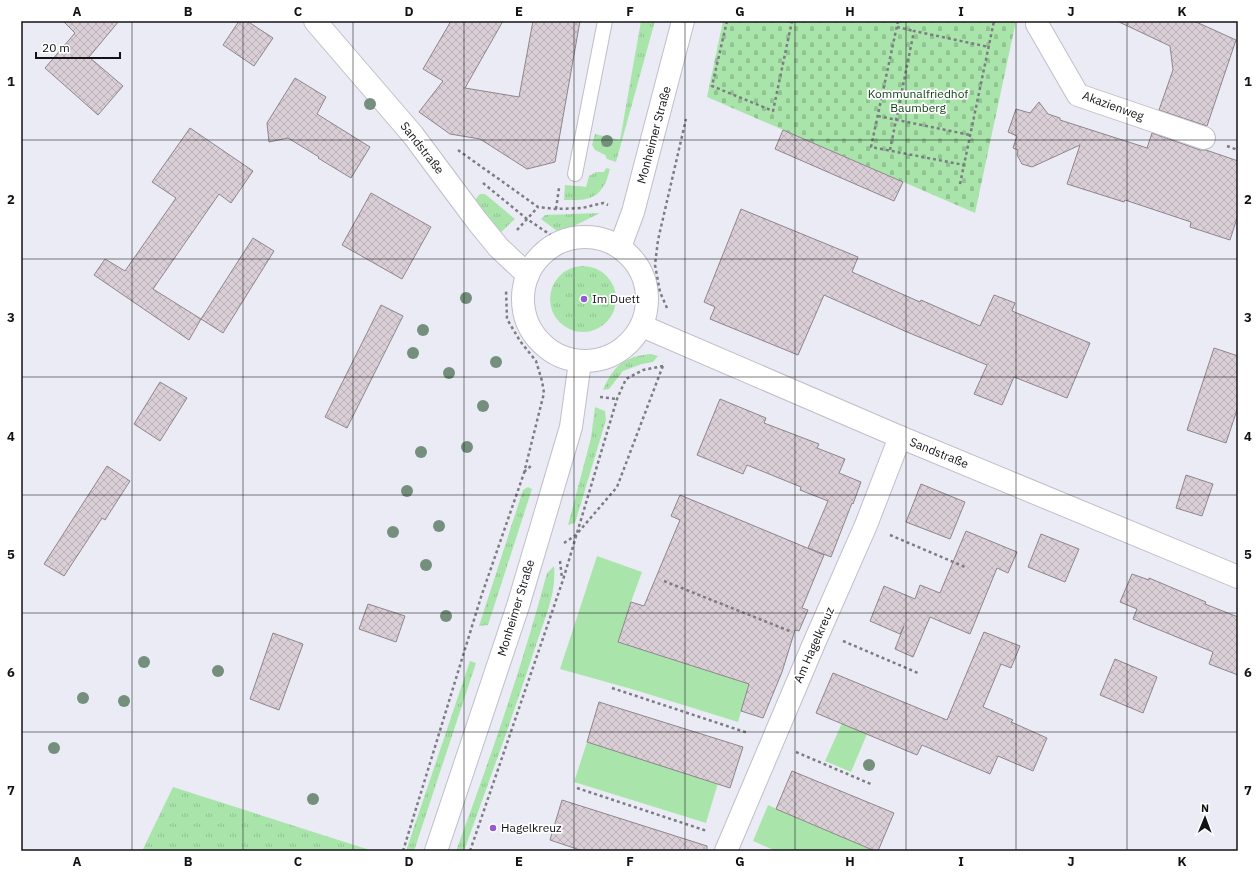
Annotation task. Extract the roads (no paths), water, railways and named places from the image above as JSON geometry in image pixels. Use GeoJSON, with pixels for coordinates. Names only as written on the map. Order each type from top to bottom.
{"type":"FeatureCollection","features":[{"type":"Feature","properties":{"kind":"street","name":"Sandstraße"},"geometry":{"type":"LineString","coordinates":[[315,21],[413,135],[499,248],[528,275]]}},
{"type":"Feature","properties":{"kind":"street","name":"Monheimer Straße"},"geometry":{"type":"LineString","coordinates":[[620,247],[633,212],[683,21]]}},
{"type":"Feature","properties":{"kind":"street","name":"Akazienweg"},"geometry":{"type":"LineString","coordinates":[[1038,21],[1037,24],[1078,95],[1204,138]]}},
{"type":"Feature","properties":{"kind":"street"},"geometry":{"type":"LineString","coordinates":[[587,237],[604,240],[620,247],[631,257],[640,269],[646,282],[648,297],[647,312],[642,326],[634,339],[623,349],[610,357],[595,361],[580,362],[563,358],[548,350],[535,337],[527,322],[523,305],[524,288],[534,263],[553,246],[569,239],[587,237]]}},
{"type":"Feature","properties":{"kind":"street","name":"Sandstraße"},"geometry":{"type":"LineString","coordinates":[[642,326],[900,437],[1238,577]]}},
{"type":"Feature","properties":{"kind":"street","name":"Monheimer Straße"},"geometry":{"type":"LineString","coordinates":[[436,851],[518,606],[571,427],[580,362]]}},
{"type":"Feature","properties":{"kind":"street","name":"Am Hagelkreuz"},"geometry":{"type":"LineString","coordinates":[[728,845],[866,525],[900,437]]}},
{"type":"Feature","properties":{"kind":"lane"},"geometry":{"type":"LineString","coordinates":[[575,174],[606,21]]}},
{"type":"Feature","properties":{"kind":"place","name":"Im Duett"},"geometry":{"type":"Point","coordinates":[584,299]}},
{"type":"Feature","properties":{"kind":"place","name":"Hagelkreuz"},"geometry":{"type":"Point","coordinates":[493,828]}},
{"type":"Feature","properties":{"kind":"park label","name":"Kommunalfriedhof Baumberg"},"geometry":{"type":"Point","coordinates":[918,101]}}]}
